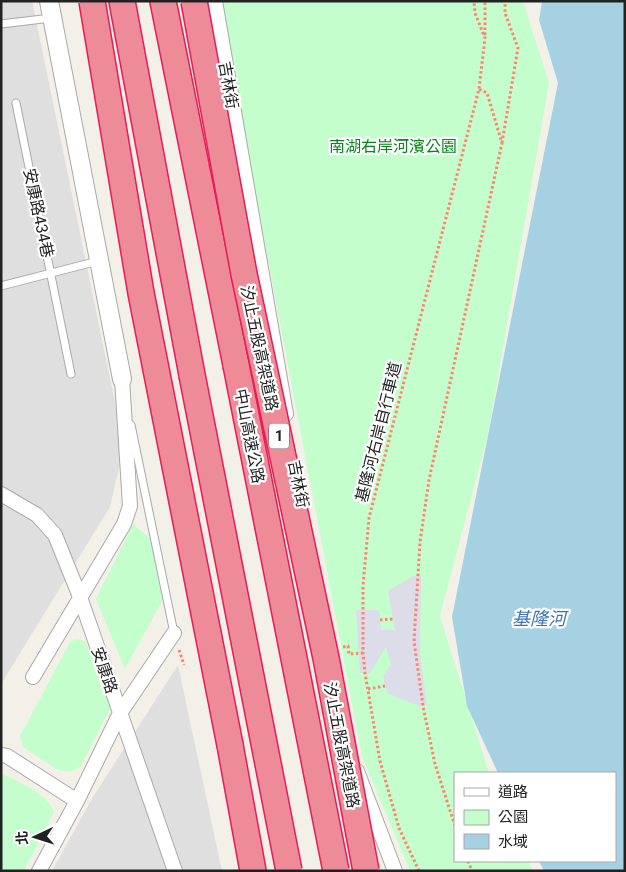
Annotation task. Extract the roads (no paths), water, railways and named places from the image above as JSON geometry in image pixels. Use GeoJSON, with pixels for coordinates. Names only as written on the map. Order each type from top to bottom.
{"type":"FeatureCollection","features":[{"type":"Feature","properties":{"kind":"highway"},"geometry":{"type":"LineString","coordinates":[[92,1],[141,293],[253,871]]}},
{"type":"Feature","properties":{"kind":"highway"},"geometry":{"type":"LineString","coordinates":[[122,1],[288,871]]}},
{"type":"Feature","properties":{"kind":"highway","name":"中山高速公路"},"geometry":{"type":"LineString","coordinates":[[163,1],[336,871]]}},
{"type":"Feature","properties":{"kind":"highway","name":"汐止五股高架道路"},"geometry":{"type":"LineString","coordinates":[[194,1],[244,274],[326,658],[366,871]]}},
{"type":"Feature","properties":{"kind":"street","name":"吉林街"},"geometry":{"type":"LineString","coordinates":[[215,1],[296,472],[331,648],[357,772],[395,871]]}},
{"type":"Feature","properties":{"kind":"street"},"geometry":{"type":"LineString","coordinates":[[33,677],[124,524],[130,506],[122,378],[50,10]]}},
{"type":"Feature","properties":{"kind":"street","name":"安康路"},"geometry":{"type":"LineString","coordinates":[[1,494],[38,515],[55,535],[80,597],[175,871]]}},
{"type":"Feature","properties":{"kind":"street"},"geometry":{"type":"LineString","coordinates":[[39,871],[77,801],[120,713],[174,633]]}},
{"type":"Feature","properties":{"kind":"street"},"geometry":{"type":"LineString","coordinates":[[1,755],[7,756],[77,801]]}},
{"type":"Feature","properties":{"kind":"lane"},"geometry":{"type":"LineString","coordinates":[[1,24],[50,10]]}},
{"type":"Feature","properties":{"kind":"lane","name":"安康路434巷"},"geometry":{"type":"LineString","coordinates":[[1,286],[51,273],[16,103]]}},
{"type":"Feature","properties":{"kind":"lane"},"geometry":{"type":"LineString","coordinates":[[71,374],[51,273],[99,261]]}},
{"type":"Feature","properties":{"kind":"lane"},"geometry":{"type":"LineString","coordinates":[[122,378],[174,633]]}},
{"type":"Feature","properties":{"kind":"water","name":"基隆河"},"geometry":{"type":"Polygon","coordinates":[[[542,1],[625,1],[625,871],[544,871],[540,862],[616,862],[616,772],[498,772],[467,706],[452,617],[558,83],[539,20],[542,1]]]}},
{"type":"Feature","properties":{"kind":"park label","name":"南湖右岸河濱公園"},"geometry":{"type":"Point","coordinates":[393,146]}}]}
